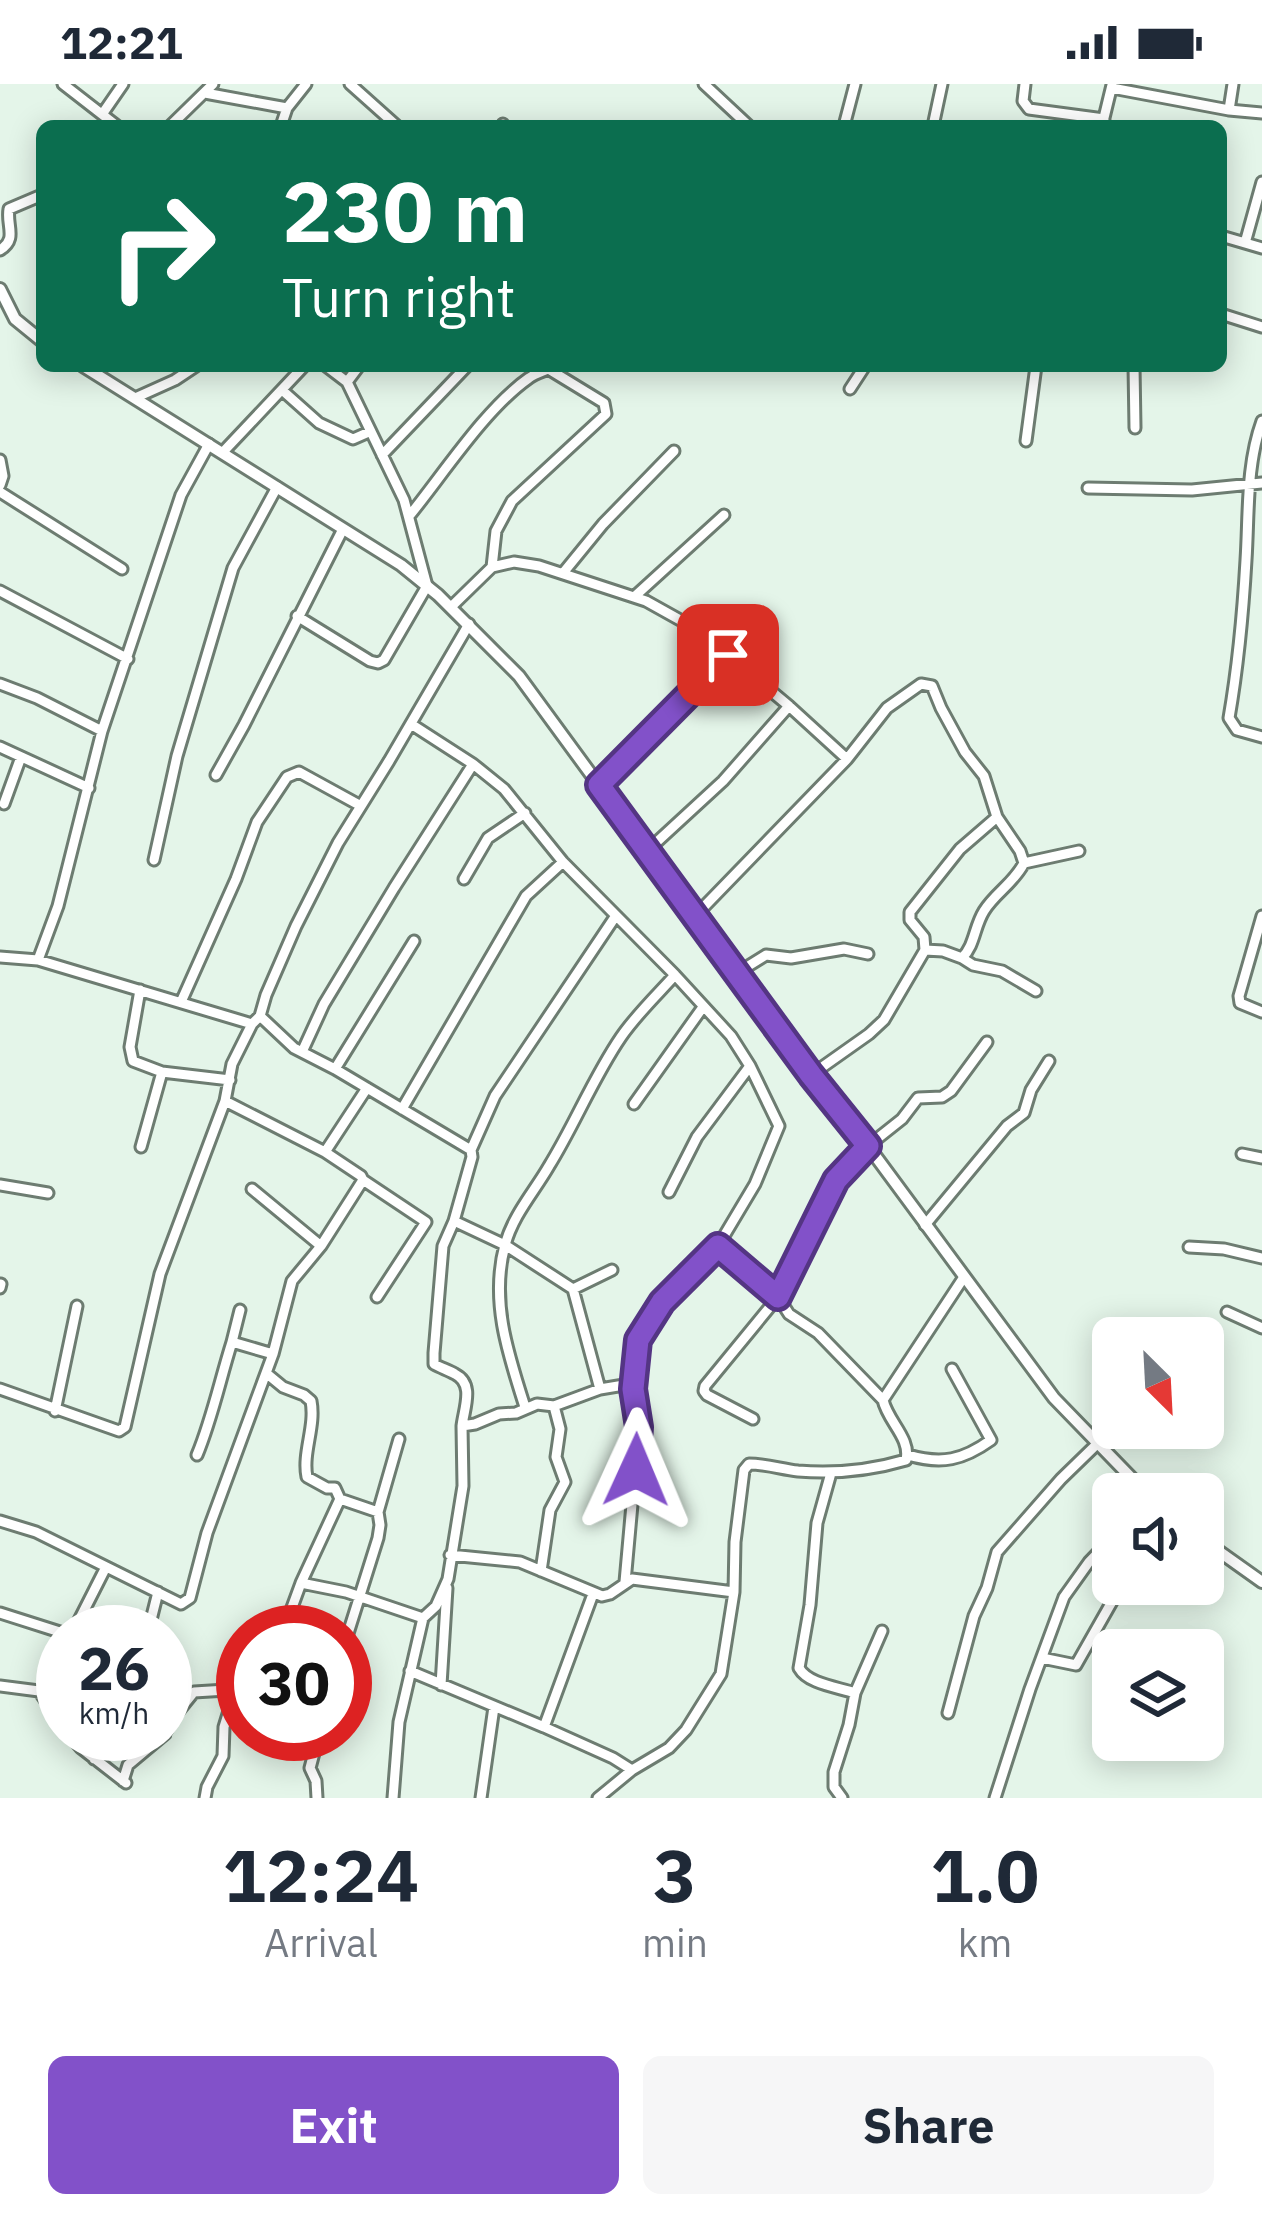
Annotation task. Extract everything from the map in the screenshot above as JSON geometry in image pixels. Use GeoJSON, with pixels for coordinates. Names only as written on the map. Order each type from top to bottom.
{"type":"FeatureCollection","features":[{"type":"Feature","properties":{"kind":"street"},"geometry":{"type":"LineString","coordinates":[[63,84],[111,120]]}},
{"type":"Feature","properties":{"kind":"street"},"geometry":{"type":"LineString","coordinates":[[103,113],[123,84]]}},
{"type":"Feature","properties":{"kind":"street"},"geometry":{"type":"LineString","coordinates":[[283,120],[306,84]]}},
{"type":"Feature","properties":{"kind":"street"},"geometry":{"type":"LineString","coordinates":[[350,84],[391,120]]}},
{"type":"Feature","properties":{"kind":"street"},"geometry":{"type":"LineString","coordinates":[[704,84],[716,88],[744,120]]}},
{"type":"Feature","properties":{"kind":"street"},"geometry":{"type":"LineString","coordinates":[[846,120],[855,84]]}},
{"type":"Feature","properties":{"kind":"street"},"geometry":{"type":"LineString","coordinates":[[934,120],[942,84]]}},
{"type":"Feature","properties":{"kind":"street"},"geometry":{"type":"LineString","coordinates":[[1025,84],[1023,100],[1029,109],[1087,120]]}},
{"type":"Feature","properties":{"kind":"street"},"geometry":{"type":"LineString","coordinates":[[1166,97],[1167,84]]}},
{"type":"Feature","properties":{"kind":"street"},"geometry":{"type":"LineString","coordinates":[[1229,110],[1233,84]]}},
{"type":"Feature","properties":{"kind":"street"},"geometry":{"type":"LineString","coordinates":[[1104,120],[1112,86],[1262,113]]}},
{"type":"Feature","properties":{"kind":"street"},"geometry":{"type":"LineString","coordinates":[[176,120],[209,88],[287,108]]}},
{"type":"Feature","properties":{"kind":"street"},"geometry":{"type":"LineString","coordinates":[[1245,243],[1262,182]]}},
{"type":"Feature","properties":{"kind":"street"},"geometry":{"type":"LineString","coordinates":[[0,250],[11,237],[9,209],[36,198]]}},
{"type":"Feature","properties":{"kind":"street"},"geometry":{"type":"LineString","coordinates":[[1227,238],[1262,248]]}},
{"type":"Feature","properties":{"kind":"street"},"geometry":{"type":"LineString","coordinates":[[0,289],[15,319],[36,336]]}},
{"type":"Feature","properties":{"kind":"street"},"geometry":{"type":"LineString","coordinates":[[1227,316],[1262,327]]}},
{"type":"Feature","properties":{"kind":"street"},"geometry":{"type":"LineString","coordinates":[[92,372],[401,566],[452,607],[519,676],[811,1075],[1054,1398],[1092,1440]]}},
{"type":"Feature","properties":{"kind":"street"},"geometry":{"type":"LineString","coordinates":[[135,398],[186,372]]}},
{"type":"Feature","properties":{"kind":"street"},"geometry":{"type":"LineString","coordinates":[[223,452],[298,372]]}},
{"type":"Feature","properties":{"kind":"street"},"geometry":{"type":"LineString","coordinates":[[297,616],[378,663],[428,586],[410,515],[347,382],[334,372]]}},
{"type":"Feature","properties":{"kind":"street"},"geometry":{"type":"LineString","coordinates":[[347,382],[354,372]]}},
{"type":"Feature","properties":{"kind":"street"},"geometry":{"type":"LineString","coordinates":[[382,455],[460,372]]}},
{"type":"Feature","properties":{"kind":"street"},"geometry":{"type":"LineString","coordinates":[[410,515],[485,422],[518,386],[541,372]]}},
{"type":"Feature","properties":{"kind":"street"},"geometry":{"type":"LineString","coordinates":[[492,567],[496,531],[512,500],[606,414],[604,404],[558,372]]}},
{"type":"Feature","properties":{"kind":"street"},"geometry":{"type":"LineString","coordinates":[[850,389],[861,372]]}},
{"type":"Feature","properties":{"kind":"street"},"geometry":{"type":"LineString","coordinates":[[1026,441],[1035,372]]}},
{"type":"Feature","properties":{"kind":"street"},"geometry":{"type":"LineString","coordinates":[[1134,372],[1135,428]]}},
{"type":"Feature","properties":{"kind":"street"},"geometry":{"type":"LineString","coordinates":[[282,390],[319,423],[353,439],[369,432]]}},
{"type":"Feature","properties":{"kind":"street"},"geometry":{"type":"LineString","coordinates":[[1262,421],[1250,484],[1238,668],[1229,718],[1238,730],[1262,737]]}},
{"type":"Feature","properties":{"kind":"street"},"geometry":{"type":"LineString","coordinates":[[38,960],[58,906],[102,731],[181,495],[209,444]]}},
{"type":"Feature","properties":{"kind":"street"},"geometry":{"type":"LineString","coordinates":[[563,574],[603,524],[674,451]]}},
{"type":"Feature","properties":{"kind":"street"},"geometry":{"type":"LineString","coordinates":[[0,460],[0,488],[122,568]]}},
{"type":"Feature","properties":{"kind":"street"},"geometry":{"type":"LineString","coordinates":[[1088,488],[1192,490],[1262,483]]}},
{"type":"Feature","properties":{"kind":"street"},"geometry":{"type":"LineString","coordinates":[[154,860],[177,756],[232,568],[277,487]]}},
{"type":"Feature","properties":{"kind":"street"},"geometry":{"type":"LineString","coordinates":[[634,597],[724,514]]}},
{"type":"Feature","properties":{"kind":"street"},"geometry":{"type":"LineString","coordinates":[[216,776],[343,529]]}},
{"type":"Feature","properties":{"kind":"street"},"geometry":{"type":"LineString","coordinates":[[452,607],[492,567],[523,562],[634,597],[671,612],[698,630],[847,759]]}},
{"type":"Feature","properties":{"kind":"street"},"geometry":{"type":"LineString","coordinates":[[0,592],[128,659]]}},
{"type":"Feature","properties":{"kind":"street"},"geometry":{"type":"LineString","coordinates":[[0,1390],[119,1431],[125,1426],[160,1274],[225,1101],[232,1064],[338,843],[469,625]]}},
{"type":"Feature","properties":{"kind":"street"},"geometry":{"type":"LineString","coordinates":[[599,785],[728,655]]}},
{"type":"Feature","properties":{"kind":"street"},"geometry":{"type":"LineString","coordinates":[[695,916],[847,759],[887,708],[926,683],[984,776],[997,817],[1024,863],[982,914],[962,958]]}},
{"type":"Feature","properties":{"kind":"street"},"geometry":{"type":"LineString","coordinates":[[0,684],[102,731]]}},
{"type":"Feature","properties":{"kind":"street"},"geometry":{"type":"LineString","coordinates":[[647,851],[723,781],[789,706]]}},
{"type":"Feature","properties":{"kind":"street"},"geometry":{"type":"LineString","coordinates":[[411,724],[504,789],[563,862],[675,974],[730,1036],[779,1126],[755,1184],[718,1246],[662,1302],[638,1340],[633,1389],[639,1427],[625,1582]]}},
{"type":"Feature","properties":{"kind":"street"},"geometry":{"type":"LineString","coordinates":[[0,747],[89,788]]}},
{"type":"Feature","properties":{"kind":"street"},"geometry":{"type":"LineString","coordinates":[[4,805],[21,757]]}},
{"type":"Feature","properties":{"kind":"street"},"geometry":{"type":"LineString","coordinates":[[302,1052],[324,1004],[473,764]]}},
{"type":"Feature","properties":{"kind":"street"},"geometry":{"type":"LineString","coordinates":[[182,1002],[257,822],[287,778],[299,772],[361,806]]}},
{"type":"Feature","properties":{"kind":"street"},"geometry":{"type":"LineString","coordinates":[[464,880],[488,838],[524,813]]}},
{"type":"Feature","properties":{"kind":"street"},"geometry":{"type":"LineString","coordinates":[[811,1075],[884,1020],[925,950],[925,937],[910,920],[910,912],[941,869],[997,817]]}},
{"type":"Feature","properties":{"kind":"street"},"geometry":{"type":"LineString","coordinates":[[1024,863],[1079,851]]}},
{"type":"Feature","properties":{"kind":"street"},"geometry":{"type":"LineString","coordinates":[[403,1109],[526,896],[563,862]]}},
{"type":"Feature","properties":{"kind":"street"},"geometry":{"type":"LineString","coordinates":[[1262,916],[1239,996],[1240,1004],[1262,1012]]}},
{"type":"Feature","properties":{"kind":"street"},"geometry":{"type":"LineString","coordinates":[[441,1685],[450,1555],[463,1486],[467,1389],[465,1381],[434,1364],[443,1246],[472,1157],[470,1150],[495,1096],[615,917]]}},
{"type":"Feature","properties":{"kind":"street"},"geometry":{"type":"LineString","coordinates":[[335,1069],[414,941]]}},
{"type":"Feature","properties":{"kind":"street"},"geometry":{"type":"LineString","coordinates":[[737,973],[766,956],[791,958],[844,949],[868,954]]}},
{"type":"Feature","properties":{"kind":"street"},"geometry":{"type":"LineString","coordinates":[[925,950],[943,951],[973,965],[1002,971],[1036,991]]}},
{"type":"Feature","properties":{"kind":"street"},"geometry":{"type":"LineString","coordinates":[[0,957],[38,960],[256,1020],[470,1150]]}},
{"type":"Feature","properties":{"kind":"street"},"geometry":{"type":"LineString","coordinates":[[525,1407],[501,1331],[505,1245],[623,1034],[675,974]]}},
{"type":"Feature","properties":{"kind":"street"},"geometry":{"type":"LineString","coordinates":[[140,990],[130,1046],[134,1060],[162,1072],[230,1080]]}},
{"type":"Feature","properties":{"kind":"street"},"geometry":{"type":"LineString","coordinates":[[634,1104],[703,1007]]}},
{"type":"Feature","properties":{"kind":"street"},"geometry":{"type":"LineString","coordinates":[[753,1419],[704,1391],[778,1297],[836,1180],[918,1098],[942,1097],[951,1091],[987,1042]]}},
{"type":"Feature","properties":{"kind":"street"},"geometry":{"type":"LineString","coordinates":[[925,1225],[1024,1112],[1049,1060]]}},
{"type":"Feature","properties":{"kind":"street"},"geometry":{"type":"LineString","coordinates":[[669,1192],[697,1137],[750,1066]]}},
{"type":"Feature","properties":{"kind":"street"},"geometry":{"type":"LineString","coordinates":[[141,1148],[162,1072]]}},
{"type":"Feature","properties":{"kind":"street"},"geometry":{"type":"LineString","coordinates":[[325,1152],[367,1088]]}},
{"type":"Feature","properties":{"kind":"street"},"geometry":{"type":"LineString","coordinates":[[225,1101],[325,1152],[426,1222],[376,1297]]}},
{"type":"Feature","properties":{"kind":"street"},"geometry":{"type":"LineString","coordinates":[[1242,1154],[1262,1158]]}},
{"type":"Feature","properties":{"kind":"street"},"geometry":{"type":"LineString","coordinates":[[0,1509],[3,1521],[36,1532],[182,1604],[190,1598],[207,1533],[273,1354],[292,1281],[363,1180]]}},
{"type":"Feature","properties":{"kind":"street"},"geometry":{"type":"LineString","coordinates":[[0,1185],[48,1193]]}},
{"type":"Feature","properties":{"kind":"street"},"geometry":{"type":"LineString","coordinates":[[251,1189],[321,1246]]}},
{"type":"Feature","properties":{"kind":"street"},"geometry":{"type":"LineString","coordinates":[[454,1221],[505,1245],[573,1288],[600,1390]]}},
{"type":"Feature","properties":{"kind":"street"},"geometry":{"type":"LineString","coordinates":[[598,1798],[612,1793],[632,1770],[669,1748],[721,1674],[734,1592],[744,1470],[749,1464],[831,1473],[902,1462],[908,1455],[884,1400],[818,1333],[789,1314],[778,1297],[718,1246]]}},
{"type":"Feature","properties":{"kind":"street"},"geometry":{"type":"LineString","coordinates":[[1189,1247],[1262,1258]]}},
{"type":"Feature","properties":{"kind":"street"},"geometry":{"type":"LineString","coordinates":[[573,1288],[612,1270]]}},
{"type":"Feature","properties":{"kind":"street"},"geometry":{"type":"LineString","coordinates":[[884,1400],[964,1277]]}},
{"type":"Feature","properties":{"kind":"street"},"geometry":{"type":"LineString","coordinates":[[55,1411],[77,1306]]}},
{"type":"Feature","properties":{"kind":"street"},"geometry":{"type":"LineString","coordinates":[[197,1455],[240,1310]]}},
{"type":"Feature","properties":{"kind":"street"},"geometry":{"type":"LineString","coordinates":[[1227,1312],[1262,1328]]}},
{"type":"Feature","properties":{"kind":"street"},"geometry":{"type":"LineString","coordinates":[[232,1342],[273,1354]]}},
{"type":"Feature","properties":{"kind":"street"},"geometry":{"type":"LineString","coordinates":[[908,1455],[961,1459],[991,1440],[952,1369]]}},
{"type":"Feature","properties":{"kind":"street"},"geometry":{"type":"LineString","coordinates":[[266,1372],[311,1401],[305,1472],[327,1488],[335,1488],[340,1499],[378,1512]]}},
{"type":"Feature","properties":{"kind":"street"},"geometry":{"type":"LineString","coordinates":[[462,1426],[537,1404],[554,1406],[624,1384],[633,1389]]}},
{"type":"Feature","properties":{"kind":"street"},"geometry":{"type":"LineString","coordinates":[[542,1571],[550,1510],[565,1482],[556,1457],[560,1429],[554,1406]]}},
{"type":"Feature","properties":{"kind":"street"},"geometry":{"type":"LineString","coordinates":[[356,1605],[378,1538],[378,1512],[399,1438]]}},
{"type":"Feature","properties":{"kind":"street"},"geometry":{"type":"LineString","coordinates":[[948,1713],[997,1552],[1092,1448]]}},
{"type":"Feature","properties":{"kind":"street"},"geometry":{"type":"LineString","coordinates":[[1101,1449],[1126,1473]]}},
{"type":"Feature","properties":{"kind":"street"},"geometry":{"type":"LineString","coordinates":[[831,1473],[817,1522],[799,1668],[812,1681],[855,1693]]}},
{"type":"Feature","properties":{"kind":"street"},"geometry":{"type":"LineString","coordinates":[[293,1605],[340,1499]]}},
{"type":"Feature","properties":{"kind":"street"},"geometry":{"type":"LineString","coordinates":[[450,1555],[520,1562],[593,1594],[610,1594],[632,1580],[734,1592]]}},
{"type":"Feature","properties":{"kind":"street"},"geometry":{"type":"LineString","coordinates":[[1224,1555],[1262,1582]]}},
{"type":"Feature","properties":{"kind":"street"},"geometry":{"type":"LineString","coordinates":[[995,1798],[1064,1597],[1092,1559]]}},
{"type":"Feature","properties":{"kind":"street"},"geometry":{"type":"LineString","coordinates":[[87,1605],[106,1567]]}},
{"type":"Feature","properties":{"kind":"street"},"geometry":{"type":"LineString","coordinates":[[393,1798],[399,1722],[423,1618],[436,1606],[448,1580]]}},
{"type":"Feature","properties":{"kind":"street"},"geometry":{"type":"LineString","coordinates":[[301,1583],[423,1618]]}},
{"type":"Feature","properties":{"kind":"street"},"geometry":{"type":"LineString","coordinates":[[155,1605],[158,1592]]}},
{"type":"Feature","properties":{"kind":"street"},"geometry":{"type":"LineString","coordinates":[[544,1727],[593,1594]]}},
{"type":"Feature","properties":{"kind":"street"},"geometry":{"type":"LineString","coordinates":[[1042,1658],[1076,1665],[1110,1605]]}},
{"type":"Feature","properties":{"kind":"street"},"geometry":{"type":"LineString","coordinates":[[0,1613],[36,1624]]}},
{"type":"Feature","properties":{"kind":"street"},"geometry":{"type":"LineString","coordinates":[[842,1798],[834,1787],[834,1772],[855,1693],[881,1631]]}},
{"type":"Feature","properties":{"kind":"street"},"geometry":{"type":"LineString","coordinates":[[410,1671],[614,1758],[632,1770]]}},
{"type":"Feature","properties":{"kind":"street"},"geometry":{"type":"LineString","coordinates":[[0,1686],[36,1690]]}},
{"type":"Feature","properties":{"kind":"street"},"geometry":{"type":"LineString","coordinates":[[481,1798],[494,1707]]}},
{"type":"Feature","properties":{"kind":"street"},"geometry":{"type":"LineString","coordinates":[[97,1761],[125,1782],[133,1761]]}},
{"type":"Feature","properties":{"kind":"street"},"geometry":{"type":"LineString","coordinates":[[205,1798],[220,1761]]}},
{"type":"Feature","properties":{"kind":"street"},"geometry":{"type":"LineString","coordinates":[[312,1761],[317,1798]]}},
{"type":"Feature","properties":{"kind":"route"},"geometry":{"type":"LineString","coordinates":[[636,1470],[639,1427],[633,1389],[638,1340],[662,1302],[718,1246],[778,1297],[836,1180],[868,1146],[599,785],[728,655]]}}]}
